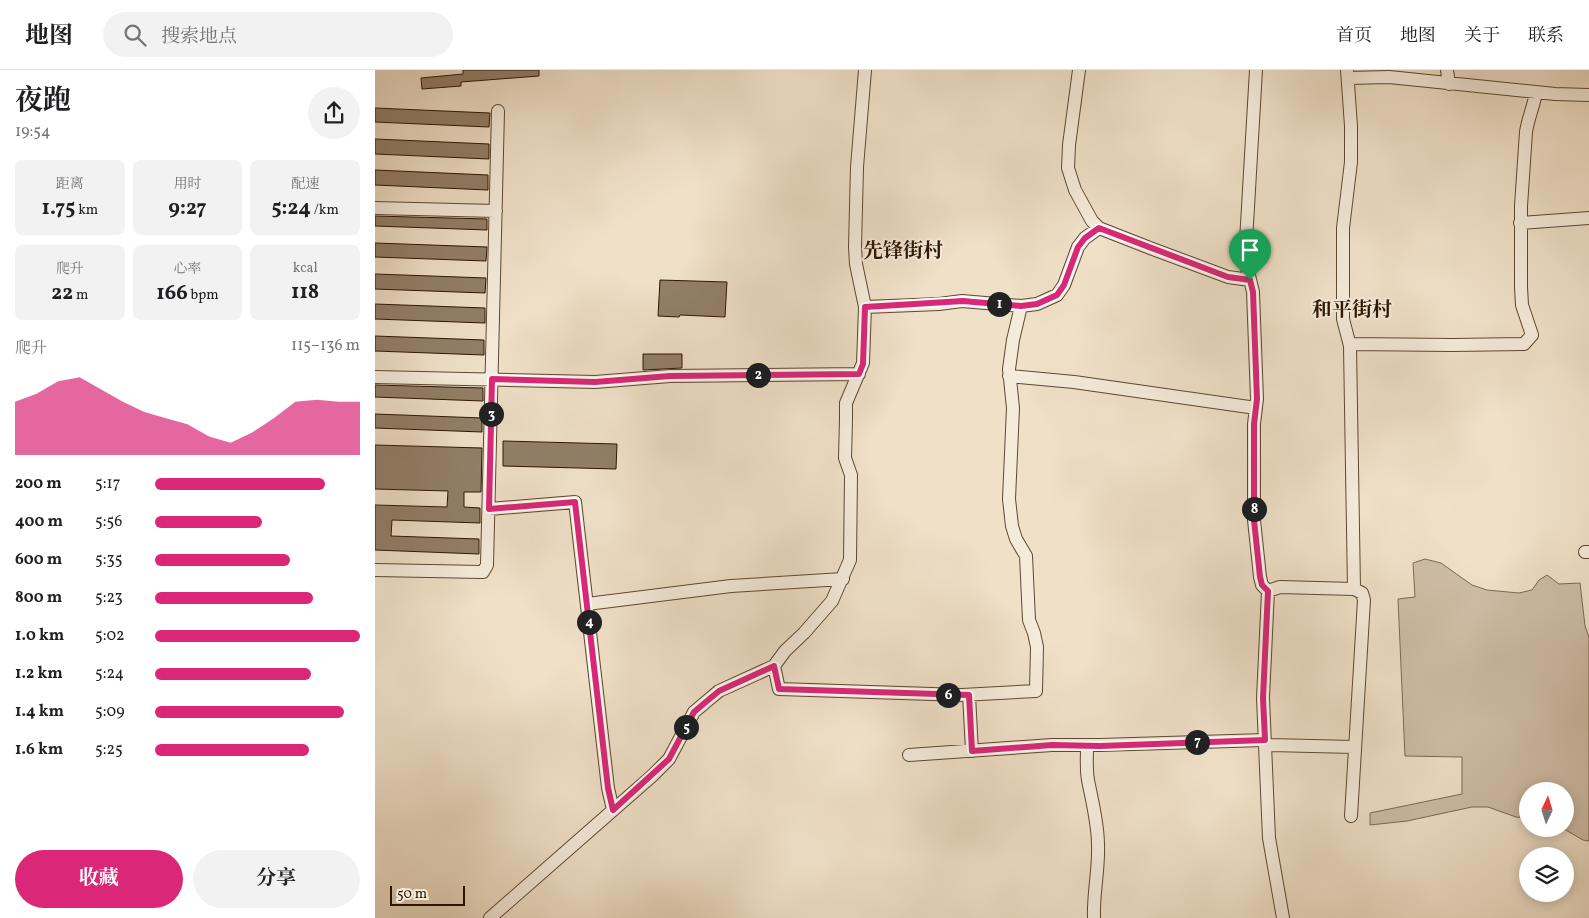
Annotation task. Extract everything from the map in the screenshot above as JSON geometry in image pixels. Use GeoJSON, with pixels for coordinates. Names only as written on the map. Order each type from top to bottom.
{"type":"FeatureCollection","features":[{"type":"Feature","properties":{"kind":"street"},"geometry":{"type":"LineString","coordinates":[[490,918],[669,759],[694,712],[719,691],[774,666],[832,601],[843,579],[850,560],[851,547],[851,475],[845,458],[846,404],[863,364],[865,307],[856,264],[855,247],[857,167],[865,70]]}},
{"type":"Feature","properties":{"kind":"street"},"geometry":{"type":"LineString","coordinates":[[1079,70],[1069,144],[1068,168],[1075,190],[1093,221],[1099,228],[1228,277],[1250,280]]}},
{"type":"Feature","properties":{"kind":"street"},"geometry":{"type":"LineString","coordinates":[[1256,70],[1246,241],[1247,267],[1253,292],[1257,399],[1254,424],[1254,520],[1260,577],[1262,585],[1268,591],[1263,698],[1269,838],[1283,918]]}},
{"type":"Feature","properties":{"kind":"street"},"geometry":{"type":"LineString","coordinates":[[1447,70],[1449,84]]}},
{"type":"Feature","properties":{"kind":"street"},"geometry":{"type":"LineString","coordinates":[[1354,589],[1350,344],[1343,318],[1343,228],[1351,162],[1351,126],[1347,74],[1536,92],[1589,95]]}},
{"type":"Feature","properties":{"kind":"street"},"geometry":{"type":"LineString","coordinates":[[1350,344],[1452,346],[1524,344],[1533,335],[1523,304],[1521,287],[1520,223],[1527,127],[1536,92]]}},
{"type":"Feature","properties":{"kind":"street"},"geometry":{"type":"LineString","coordinates":[[375,570],[483,572],[487,565],[498,111]]}},
{"type":"Feature","properties":{"kind":"street"},"geometry":{"type":"LineString","coordinates":[[375,208],[496,210]]}},
{"type":"Feature","properties":{"kind":"street"},"geometry":{"type":"LineString","coordinates":[[1520,223],[1589,218]]}},
{"type":"Feature","properties":{"kind":"street"},"geometry":{"type":"LineString","coordinates":[[865,307],[963,301],[1021,306],[1037,304],[1057,295],[1064,285],[1078,247],[1085,238],[1099,228]]}},
{"type":"Feature","properties":{"kind":"street"},"geometry":{"type":"LineString","coordinates":[[774,666],[779,689],[969,695],[1036,691],[1037,647],[1029,620],[1026,556],[1016,539],[1012,526],[1009,499],[1013,408],[1009,376],[1013,340],[1021,306]]}},
{"type":"Feature","properties":{"kind":"street"},"geometry":{"type":"LineString","coordinates":[[375,377],[595,382],[670,376],[859,374]]}},
{"type":"Feature","properties":{"kind":"street"},"geometry":{"type":"LineString","coordinates":[[1009,376],[1074,382],[1256,408]]}},
{"type":"Feature","properties":{"kind":"street"},"geometry":{"type":"LineString","coordinates":[[489,509],[575,502],[608,788],[613,810]]}},
{"type":"Feature","properties":{"kind":"street"},"geometry":{"type":"LineString","coordinates":[[587,604],[731,586],[843,579]]}},
{"type":"Feature","properties":{"kind":"street"},"geometry":{"type":"LineString","coordinates":[[1268,591],[1280,588],[1354,589],[1362,593],[1364,600],[1351,816]]}},
{"type":"Feature","properties":{"kind":"street"},"geometry":{"type":"LineString","coordinates":[[969,695],[972,751]]}},
{"type":"Feature","properties":{"kind":"street"},"geometry":{"type":"LineString","coordinates":[[909,755],[1052,745],[1265,742],[1354,747]]}},
{"type":"Feature","properties":{"kind":"street"},"geometry":{"type":"LineString","coordinates":[[1087,745],[1088,780],[1092,793],[1099,844],[1093,902],[1094,918]]}},
{"type":"Feature","properties":{"kind":"shaded area"},"geometry":{"type":"Polygon","coordinates":[[[1425,559],[1441,563],[1472,585],[1487,590],[1519,593],[1532,590],[1539,580],[1547,575],[1559,584],[1580,583],[1585,626],[1589,637],[1589,841],[1574,835],[1574,782],[1519,782],[1519,817],[1488,807],[1472,807],[1407,821],[1370,825],[1370,813],[1462,794],[1462,757],[1405,756],[1398,599],[1415,597],[1413,563],[1425,559]]]}},
{"type":"Feature","properties":{"kind":"building"},"geometry":{"type":"Polygon","coordinates":[[[463,70],[539,70],[539,76],[461,82],[461,86],[422,89],[421,78],[463,74],[463,70]]]}},
{"type":"Feature","properties":{"kind":"building"},"geometry":{"type":"Polygon","coordinates":[[[375,108],[490,113],[489,127],[375,122],[375,108]]]}},
{"type":"Feature","properties":{"kind":"building"},"geometry":{"type":"Polygon","coordinates":[[[375,139],[489,144],[489,159],[375,154],[375,139]]]}},
{"type":"Feature","properties":{"kind":"building"},"geometry":{"type":"Polygon","coordinates":[[[375,170],[488,175],[488,190],[375,185],[375,170]]]}},
{"type":"Feature","properties":{"kind":"building"},"geometry":{"type":"Polygon","coordinates":[[[375,216],[487,219],[487,230],[375,226],[375,216]]]}},
{"type":"Feature","properties":{"kind":"building"},"geometry":{"type":"Polygon","coordinates":[[[375,243],[487,247],[486,261],[375,257],[375,243]]]}},
{"type":"Feature","properties":{"kind":"building"},"geometry":{"type":"Polygon","coordinates":[[[375,274],[486,278],[485,293],[375,289],[375,274]]]}},
{"type":"Feature","properties":{"kind":"building"},"geometry":{"type":"Polygon","coordinates":[[[660,280],[727,282],[725,317],[658,316],[660,280]]]}},
{"type":"Feature","properties":{"kind":"building"},"geometry":{"type":"Polygon","coordinates":[[[375,304],[485,308],[485,323],[375,319],[375,304]]]}},
{"type":"Feature","properties":{"kind":"building"},"geometry":{"type":"Polygon","coordinates":[[[375,336],[484,340],[484,355],[375,351],[375,336]]]}},
{"type":"Feature","properties":{"kind":"building"},"geometry":{"type":"Polygon","coordinates":[[[643,354],[682,354],[682,368],[643,370],[643,354]]]}},
{"type":"Feature","properties":{"kind":"building"},"geometry":{"type":"Polygon","coordinates":[[[375,385],[483,388],[483,401],[375,397],[375,385]]]}},
{"type":"Feature","properties":{"kind":"building"},"geometry":{"type":"Polygon","coordinates":[[[375,414],[482,418],[482,432],[375,428],[375,414]]]}},
{"type":"Feature","properties":{"kind":"building"},"geometry":{"type":"Polygon","coordinates":[[[503,441],[617,444],[616,469],[503,466],[503,441]]]}},
{"type":"Feature","properties":{"kind":"building"},"geometry":{"type":"Polygon","coordinates":[[[375,445],[482,448],[481,492],[464,492],[464,507],[480,508],[480,523],[392,520],[391,536],[479,539],[479,554],[375,550],[375,505],[447,507],[448,491],[375,489],[375,445]]]}},
{"type":"Feature","properties":{"kind":"district","name":"先锋街村"},"geometry":{"type":"Point","coordinates":[903,250]}},
{"type":"Feature","properties":{"kind":"district","name":"和平街村"},"geometry":{"type":"Point","coordinates":[1352,309]}},
{"type":"Feature","properties":{"kind":"route"},"geometry":{"type":"LineString","coordinates":[[1099,228],[1228,277],[1250,280],[1253,292],[1257,399],[1254,424],[1254,520],[1260,577],[1262,585],[1268,591],[1263,698],[1265,740],[1100,746],[1052,745],[972,751],[969,695],[779,689],[774,666],[719,691],[694,712],[669,759],[613,810],[608,788],[575,502],[489,509],[492,379],[595,382],[670,376],[859,374],[863,364],[865,307],[939,304],[963,301],[1021,306],[1037,304],[1057,295],[1064,285],[1078,247],[1090,233],[1099,228]]}}]}
